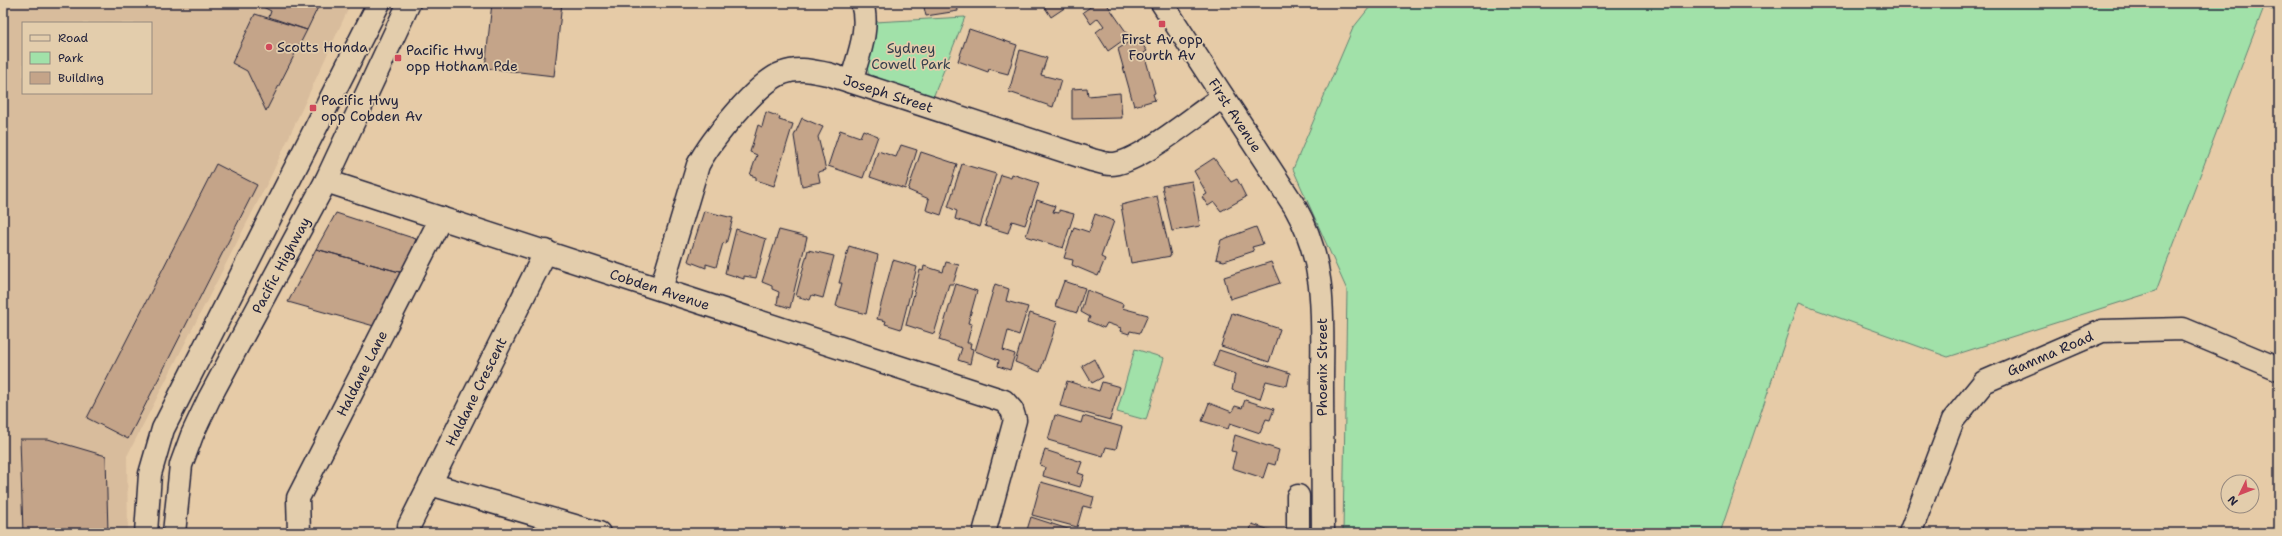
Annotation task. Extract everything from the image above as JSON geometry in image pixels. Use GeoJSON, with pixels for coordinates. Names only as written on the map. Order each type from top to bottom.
{"type":"FeatureCollection","features":[{"type":"Feature","properties":{"kind":"street"},"geometry":{"type":"LineString","coordinates":[[146,533],[150,474],[155,450],[163,429],[379,3]]}},
{"type":"Feature","properties":{"kind":"street","name":"Pacific Highway"},"geometry":{"type":"LineString","coordinates":[[174,533],[181,465],[192,435],[209,399],[326,181],[409,3]]}},
{"type":"Feature","properties":{"kind":"street"},"geometry":{"type":"LineString","coordinates":[[851,82],[865,30],[865,14],[862,3]]}},
{"type":"Feature","properties":{"kind":"street","name":"First Avenue"},"geometry":{"type":"LineString","coordinates":[[1162,3],[1295,207]]}},
{"type":"Feature","properties":{"kind":"street","name":"Joseph Street"},"geometry":{"type":"LineString","coordinates":[[661,289],[698,165],[712,142],[752,96],[772,78],[790,71],[804,69],[851,82],[1092,160],[1110,164],[1125,161],[1142,153],[1223,96]]}},
{"type":"Feature","properties":{"kind":"street","name":"Cobden Avenue"},"geometry":{"type":"LineString","coordinates":[[326,181],[994,396],[1004,401],[1012,410],[1014,420],[984,533]]}},
{"type":"Feature","properties":{"kind":"street","name":"Phoenix Street"},"geometry":{"type":"LineString","coordinates":[[1295,207],[1307,227],[1314,247],[1321,292],[1323,533]]}},
{"type":"Feature","properties":{"kind":"street","name":"Haldane Lane"},"geometry":{"type":"LineString","coordinates":[[299,533],[298,498],[441,218]]}},
{"type":"Feature","properties":{"kind":"street","name":"Haldane Crescent"},"geometry":{"type":"LineString","coordinates":[[409,533],[409,526],[546,251]]}},
{"type":"Feature","properties":{"kind":"street","name":"Gamma Road"},"geometry":{"type":"LineString","coordinates":[[1910,533],[1953,420],[1984,382],[2102,331],[2183,329],[2279,369]]}},
{"type":"Feature","properties":{"kind":"street"},"geometry":{"type":"LineString","coordinates":[[430,484],[599,533]]}},
{"type":"Feature","properties":{"kind":"street"},"geometry":{"type":"LineString","coordinates":[[1298,496],[1298,533]]}},
{"type":"Feature","properties":{"kind":"shaded area"},"geometry":{"type":"Polygon","coordinates":[[[3,3],[351,3],[270,178],[127,456],[128,533],[3,533],[3,3]]]}},
{"type":"Feature","properties":{"kind":"green space"},"geometry":{"type":"Polygon","coordinates":[[[1373,3],[2279,3],[2279,12],[2264,7],[2156,291],[1948,357],[1798,303],[1720,533],[1343,533],[1347,290],[1293,169],[1353,28],[1373,3]]]}},
{"type":"Feature","properties":{"kind":"green space","name":"Sydney Cowell Park"},"geometry":{"type":"Polygon","coordinates":[[[965,17],[932,100],[871,78],[868,72],[867,58],[869,43],[875,22],[965,17]]]}},
{"type":"Feature","properties":{"kind":"green space"},"geometry":{"type":"Polygon","coordinates":[[[1135,349],[1164,358],[1146,420],[1117,412],[1135,349]]]}},
{"type":"Feature","properties":{"kind":"building"},"geometry":{"type":"Polygon","coordinates":[[[260,3],[320,3],[307,30],[269,17],[271,11],[259,5],[260,3]]]}},
{"type":"Feature","properties":{"kind":"building"},"geometry":{"type":"Polygon","coordinates":[[[492,3],[562,3],[554,76],[485,68],[492,3]]]}},
{"type":"Feature","properties":{"kind":"building"},"geometry":{"type":"Polygon","coordinates":[[[923,3],[957,3],[958,11],[926,16],[923,3]]]}},
{"type":"Feature","properties":{"kind":"building"},"geometry":{"type":"Polygon","coordinates":[[[1042,3],[1072,3],[1051,17],[1042,3]]]}},
{"type":"Feature","properties":{"kind":"building"},"geometry":{"type":"Polygon","coordinates":[[[1096,3],[1106,3],[1129,36],[1108,51],[1096,32],[1104,26],[1098,18],[1091,24],[1083,12],[1096,3]]]}},
{"type":"Feature","properties":{"kind":"building","name":"Scotts Honda"},"geometry":{"type":"Polygon","coordinates":[[[255,14],[307,30],[266,111],[247,71],[232,63],[255,14]]]}},
{"type":"Feature","properties":{"kind":"building"},"geometry":{"type":"Polygon","coordinates":[[[969,29],[1017,45],[1008,74],[989,69],[988,72],[958,61],[969,29]]]}},
{"type":"Feature","properties":{"kind":"building"},"geometry":{"type":"Polygon","coordinates":[[[1137,37],[1147,51],[1144,53],[1155,93],[1153,94],[1155,100],[1134,106],[1118,49],[1137,37]]]}},
{"type":"Feature","properties":{"kind":"building"},"geometry":{"type":"Polygon","coordinates":[[[1020,50],[1047,58],[1041,75],[1061,80],[1053,107],[1009,92],[1020,50]]]}},
{"type":"Feature","properties":{"kind":"building"},"geometry":{"type":"Polygon","coordinates":[[[1087,88],[1088,96],[1120,93],[1122,118],[1072,119],[1072,89],[1087,88]]]}},
{"type":"Feature","properties":{"kind":"building"},"geometry":{"type":"Polygon","coordinates":[[[766,112],[780,117],[779,120],[793,124],[774,186],[756,180],[756,177],[750,175],[757,155],[750,152],[758,125],[762,127],[766,112]]]}},
{"type":"Feature","properties":{"kind":"building"},"geometry":{"type":"Polygon","coordinates":[[[802,118],[823,127],[818,137],[826,170],[818,172],[820,182],[802,186],[794,136],[802,118]]]}},
{"type":"Feature","properties":{"kind":"building"},"geometry":{"type":"Polygon","coordinates":[[[840,130],[860,137],[863,130],[878,136],[863,178],[828,166],[840,130]]]}},
{"type":"Feature","properties":{"kind":"building"},"geometry":{"type":"Polygon","coordinates":[[[901,145],[917,150],[905,189],[870,177],[878,151],[896,157],[901,145]]]}},
{"type":"Feature","properties":{"kind":"building"},"geometry":{"type":"Polygon","coordinates":[[[921,152],[957,164],[941,215],[926,210],[929,199],[908,190],[921,152]]]}},
{"type":"Feature","properties":{"kind":"building"},"geometry":{"type":"Polygon","coordinates":[[[1214,158],[1231,182],[1237,179],[1246,197],[1221,211],[1214,202],[1208,206],[1202,197],[1207,194],[1194,171],[1214,158]]]}},
{"type":"Feature","properties":{"kind":"building"},"geometry":{"type":"Polygon","coordinates":[[[216,164],[257,185],[128,439],[87,418],[216,164]]]}},
{"type":"Feature","properties":{"kind":"building"},"geometry":{"type":"Polygon","coordinates":[[[962,164],[996,174],[980,227],[955,219],[957,211],[948,207],[962,164]]]}},
{"type":"Feature","properties":{"kind":"building"},"geometry":{"type":"Polygon","coordinates":[[[1012,174],[1039,183],[1025,225],[1012,221],[1008,233],[985,226],[1001,175],[1011,178],[1012,174]]]}},
{"type":"Feature","properties":{"kind":"building"},"geometry":{"type":"Polygon","coordinates":[[[1192,181],[1200,226],[1172,231],[1162,186],[1192,181]]]}},
{"type":"Feature","properties":{"kind":"building"},"geometry":{"type":"Polygon","coordinates":[[[1157,196],[1171,256],[1131,263],[1121,205],[1157,196]]]}},
{"type":"Feature","properties":{"kind":"building"},"geometry":{"type":"Polygon","coordinates":[[[1037,200],[1055,206],[1053,212],[1059,213],[1059,210],[1074,214],[1063,248],[1026,236],[1037,200]]]}},
{"type":"Feature","properties":{"kind":"building"},"geometry":{"type":"Polygon","coordinates":[[[704,211],[733,218],[726,244],[723,243],[716,267],[706,264],[706,268],[688,261],[704,211]]]}},
{"type":"Feature","properties":{"kind":"building"},"geometry":{"type":"Polygon","coordinates":[[[336,213],[416,239],[403,273],[316,249],[336,213]]]}},
{"type":"Feature","properties":{"kind":"building"},"geometry":{"type":"Polygon","coordinates":[[[1095,214],[1114,221],[1101,257],[1105,259],[1098,276],[1072,265],[1073,260],[1064,258],[1074,227],[1089,232],[1095,214]]]}},
{"type":"Feature","properties":{"kind":"building"},"geometry":{"type":"Polygon","coordinates":[[[1256,227],[1263,244],[1252,247],[1254,251],[1224,261],[1216,259],[1221,240],[1256,227]]]}},
{"type":"Feature","properties":{"kind":"building"},"geometry":{"type":"Polygon","coordinates":[[[736,229],[766,239],[756,278],[744,276],[744,279],[725,273],[736,229]]]}},
{"type":"Feature","properties":{"kind":"building"},"geometry":{"type":"Polygon","coordinates":[[[779,230],[807,237],[790,308],[777,304],[779,292],[772,289],[772,286],[762,282],[779,230]]]}},
{"type":"Feature","properties":{"kind":"building"},"geometry":{"type":"Polygon","coordinates":[[[849,246],[878,255],[866,314],[836,306],[842,283],[839,283],[849,246]]]}},
{"type":"Feature","properties":{"kind":"building"},"geometry":{"type":"Polygon","coordinates":[[[316,249],[403,273],[374,326],[288,302],[316,249]]]}},
{"type":"Feature","properties":{"kind":"building"},"geometry":{"type":"Polygon","coordinates":[[[808,250],[834,256],[823,298],[812,295],[810,300],[796,296],[808,250]]]}},
{"type":"Feature","properties":{"kind":"building"},"geometry":{"type":"Polygon","coordinates":[[[893,260],[917,267],[901,329],[885,324],[886,321],[877,319],[893,260]]]}},
{"type":"Feature","properties":{"kind":"building"},"geometry":{"type":"Polygon","coordinates":[[[946,262],[959,265],[953,284],[949,284],[934,334],[906,325],[920,270],[923,271],[924,266],[943,272],[946,262]]]}},
{"type":"Feature","properties":{"kind":"building"},"geometry":{"type":"Polygon","coordinates":[[[1271,262],[1280,283],[1230,299],[1224,277],[1271,262]]]}},
{"type":"Feature","properties":{"kind":"building"},"geometry":{"type":"Polygon","coordinates":[[[1064,281],[1085,288],[1077,313],[1055,306],[1064,281]]]}},
{"type":"Feature","properties":{"kind":"building"},"geometry":{"type":"Polygon","coordinates":[[[956,284],[977,291],[968,323],[972,324],[967,343],[971,343],[970,348],[973,349],[970,364],[958,360],[962,348],[939,340],[956,284]]]}},
{"type":"Feature","properties":{"kind":"building"},"geometry":{"type":"Polygon","coordinates":[[[995,284],[1009,289],[1006,301],[1028,307],[1019,335],[1008,331],[1003,350],[1015,354],[1010,370],[998,366],[999,360],[975,351],[995,284]]]}},
{"type":"Feature","properties":{"kind":"building"},"geometry":{"type":"Polygon","coordinates":[[[1087,290],[1123,304],[1122,308],[1148,315],[1140,333],[1130,331],[1129,334],[1120,331],[1121,328],[1107,323],[1104,328],[1088,321],[1090,317],[1081,312],[1087,290]]]}},
{"type":"Feature","properties":{"kind":"building"},"geometry":{"type":"Polygon","coordinates":[[[1030,313],[1057,322],[1040,372],[1015,362],[1030,313]]]}},
{"type":"Feature","properties":{"kind":"building"},"geometry":{"type":"Polygon","coordinates":[[[1232,313],[1280,329],[1269,362],[1221,346],[1232,313]]]}},
{"type":"Feature","properties":{"kind":"building"},"geometry":{"type":"Polygon","coordinates":[[[1219,350],[1290,373],[1287,386],[1266,381],[1260,399],[1232,390],[1235,374],[1213,366],[1219,350]]]}},
{"type":"Feature","properties":{"kind":"building"},"geometry":{"type":"Polygon","coordinates":[[[1094,359],[1103,377],[1092,383],[1082,366],[1094,359]]]}},
{"type":"Feature","properties":{"kind":"building"},"geometry":{"type":"Polygon","coordinates":[[[1067,381],[1099,391],[1102,382],[1120,387],[1110,420],[1060,406],[1067,381]]]}},
{"type":"Feature","properties":{"kind":"building"},"geometry":{"type":"Polygon","coordinates":[[[1245,400],[1274,409],[1270,420],[1266,419],[1260,433],[1230,423],[1228,429],[1202,421],[1209,403],[1232,412],[1235,406],[1242,408],[1245,400]]]}},
{"type":"Feature","properties":{"kind":"building"},"geometry":{"type":"Polygon","coordinates":[[[1055,415],[1081,423],[1083,416],[1122,427],[1116,449],[1106,447],[1103,456],[1048,440],[1055,415]]]}},
{"type":"Feature","properties":{"kind":"building"},"geometry":{"type":"Polygon","coordinates":[[[1235,435],[1279,450],[1275,465],[1268,463],[1263,478],[1232,468],[1236,452],[1231,451],[1235,435]]]}},
{"type":"Feature","properties":{"kind":"building"},"geometry":{"type":"Polygon","coordinates":[[[20,439],[48,439],[106,456],[108,533],[23,533],[20,439]]]}},
{"type":"Feature","properties":{"kind":"building"},"geometry":{"type":"Polygon","coordinates":[[[1045,450],[1082,462],[1078,473],[1084,475],[1080,487],[1043,476],[1045,467],[1040,465],[1045,450]]]}},
{"type":"Feature","properties":{"kind":"building"},"geometry":{"type":"Polygon","coordinates":[[[1041,482],[1094,497],[1091,508],[1083,506],[1077,527],[1032,515],[1041,482]]]}},
{"type":"Feature","properties":{"kind":"building"},"geometry":{"type":"Polygon","coordinates":[[[1031,517],[1077,532],[1077,533],[1026,533],[1031,517]]]}},
{"type":"Feature","properties":{"kind":"building"},"geometry":{"type":"Polygon","coordinates":[[[1252,524],[1276,532],[1276,533],[1249,533],[1252,524]]]}},
{"type":"Feature","properties":{"kind":"place","name":"First Av opp Fourth Av"},"geometry":{"type":"Point","coordinates":[1162,24]}},
{"type":"Feature","properties":{"kind":"place","name":"Scotts Honda"},"geometry":{"type":"Point","coordinates":[269,47]}},
{"type":"Feature","properties":{"kind":"place","name":"Pacific Hwy opp Hotham Pde"},"geometry":{"type":"Point","coordinates":[398,58]}},
{"type":"Feature","properties":{"kind":"place","name":"Pacific Hwy opp Cobden Av"},"geometry":{"type":"Point","coordinates":[313,108]}}]}
